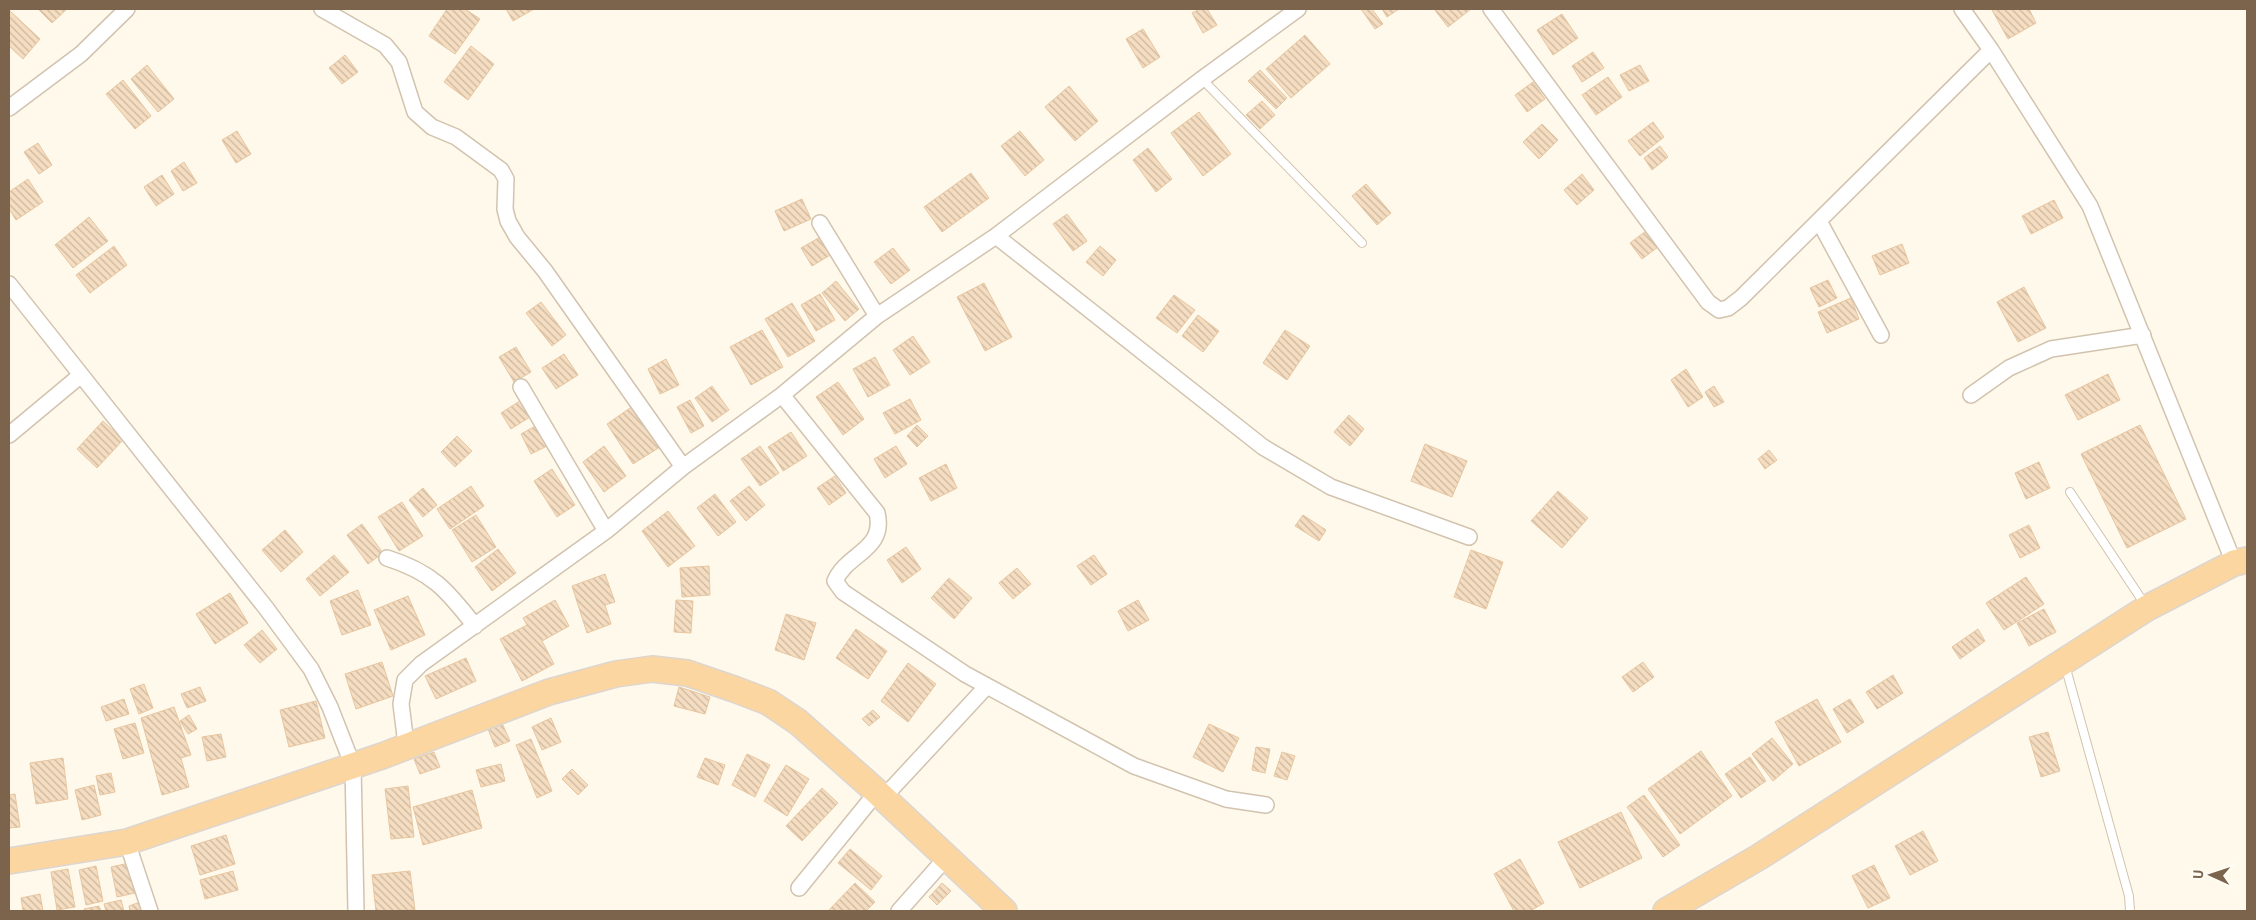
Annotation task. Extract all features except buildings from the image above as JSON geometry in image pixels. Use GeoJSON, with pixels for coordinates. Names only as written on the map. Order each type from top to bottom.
{"type":"FeatureCollection","features":[{"type":"Feature","properties":{"kind":"highway"},"geometry":{"type":"LineString","coordinates":[[1666,911],[1759,857],[2147,608],[2240,562]]}},
{"type":"Feature","properties":{"kind":"highway"},"geometry":{"type":"LineString","coordinates":[[9,861],[127,842],[353,766],[406,744],[549,692],[616,674],[652,669],[687,673],[768,702],[798,722],[880,795],[1004,911]]}},
{"type":"Feature","properties":{"kind":"street"},"geometry":{"type":"LineString","coordinates":[[9,108],[81,54],[127,9]]}},
{"type":"Feature","properties":{"kind":"street"},"geometry":{"type":"LineString","coordinates":[[322,9],[385,45],[399,62],[415,112],[432,127],[456,137],[501,170],[506,179],[505,209],[508,221],[517,237],[550,279],[682,467]]}},
{"type":"Feature","properties":{"kind":"street"},"geometry":{"type":"LineString","coordinates":[[406,744],[401,704],[405,680],[421,664],[606,531],[682,467],[782,395],[877,316],[996,236],[1202,79],[1298,9]]}},
{"type":"Feature","properties":{"kind":"street"},"geometry":{"type":"LineString","coordinates":[[1492,9],[1708,302],[1719,310],[1728,308],[1741,298],[1991,50]]}},
{"type":"Feature","properties":{"kind":"street"},"geometry":{"type":"LineString","coordinates":[[1962,9],[1991,50],[2090,206],[2240,562]]}},
{"type":"Feature","properties":{"kind":"street"},"geometry":{"type":"LineString","coordinates":[[1818,221],[1881,334]]}},
{"type":"Feature","properties":{"kind":"street"},"geometry":{"type":"LineString","coordinates":[[820,223],[877,316]]}},
{"type":"Feature","properties":{"kind":"street"},"geometry":{"type":"LineString","coordinates":[[996,236],[1263,447],[1331,487],[1469,537]]}},
{"type":"Feature","properties":{"kind":"street"},"geometry":{"type":"LineString","coordinates":[[9,284],[295,646],[311,669],[330,707],[353,766],[356,911]]}},
{"type":"Feature","properties":{"kind":"street"},"geometry":{"type":"LineString","coordinates":[[1971,395],[2009,368],[2051,349],[2143,335]]}},
{"type":"Feature","properties":{"kind":"street"},"geometry":{"type":"LineString","coordinates":[[9,435],[81,374]]}},
{"type":"Feature","properties":{"kind":"street"},"geometry":{"type":"LineString","coordinates":[[521,387],[606,531]]}},
{"type":"Feature","properties":{"kind":"street"},"geometry":{"type":"LineString","coordinates":[[782,395],[877,514],[880,526],[875,540],[839,571],[835,581],[843,592],[986,686],[1134,766],[1226,800],[1266,805]]}},
{"type":"Feature","properties":{"kind":"street"},"geometry":{"type":"LineString","coordinates":[[387,558],[406,564],[430,577],[451,594],[475,626]]}},
{"type":"Feature","properties":{"kind":"street"},"geometry":{"type":"LineString","coordinates":[[799,888],[880,795],[986,686]]}},
{"type":"Feature","properties":{"kind":"street"},"geometry":{"type":"LineString","coordinates":[[127,842],[150,911]]}},
{"type":"Feature","properties":{"kind":"street"},"geometry":{"type":"LineString","coordinates":[[899,911],[946,858]]}},
{"type":"Feature","properties":{"kind":"lane"},"geometry":{"type":"LineString","coordinates":[[1202,79],[1362,243]]}},
{"type":"Feature","properties":{"kind":"lane"},"geometry":{"type":"LineString","coordinates":[[2070,492],[2147,608]]}},
{"type":"Feature","properties":{"kind":"lane"},"geometry":{"type":"LineString","coordinates":[[2064,661],[2129,896],[2130,911]]}}]}
